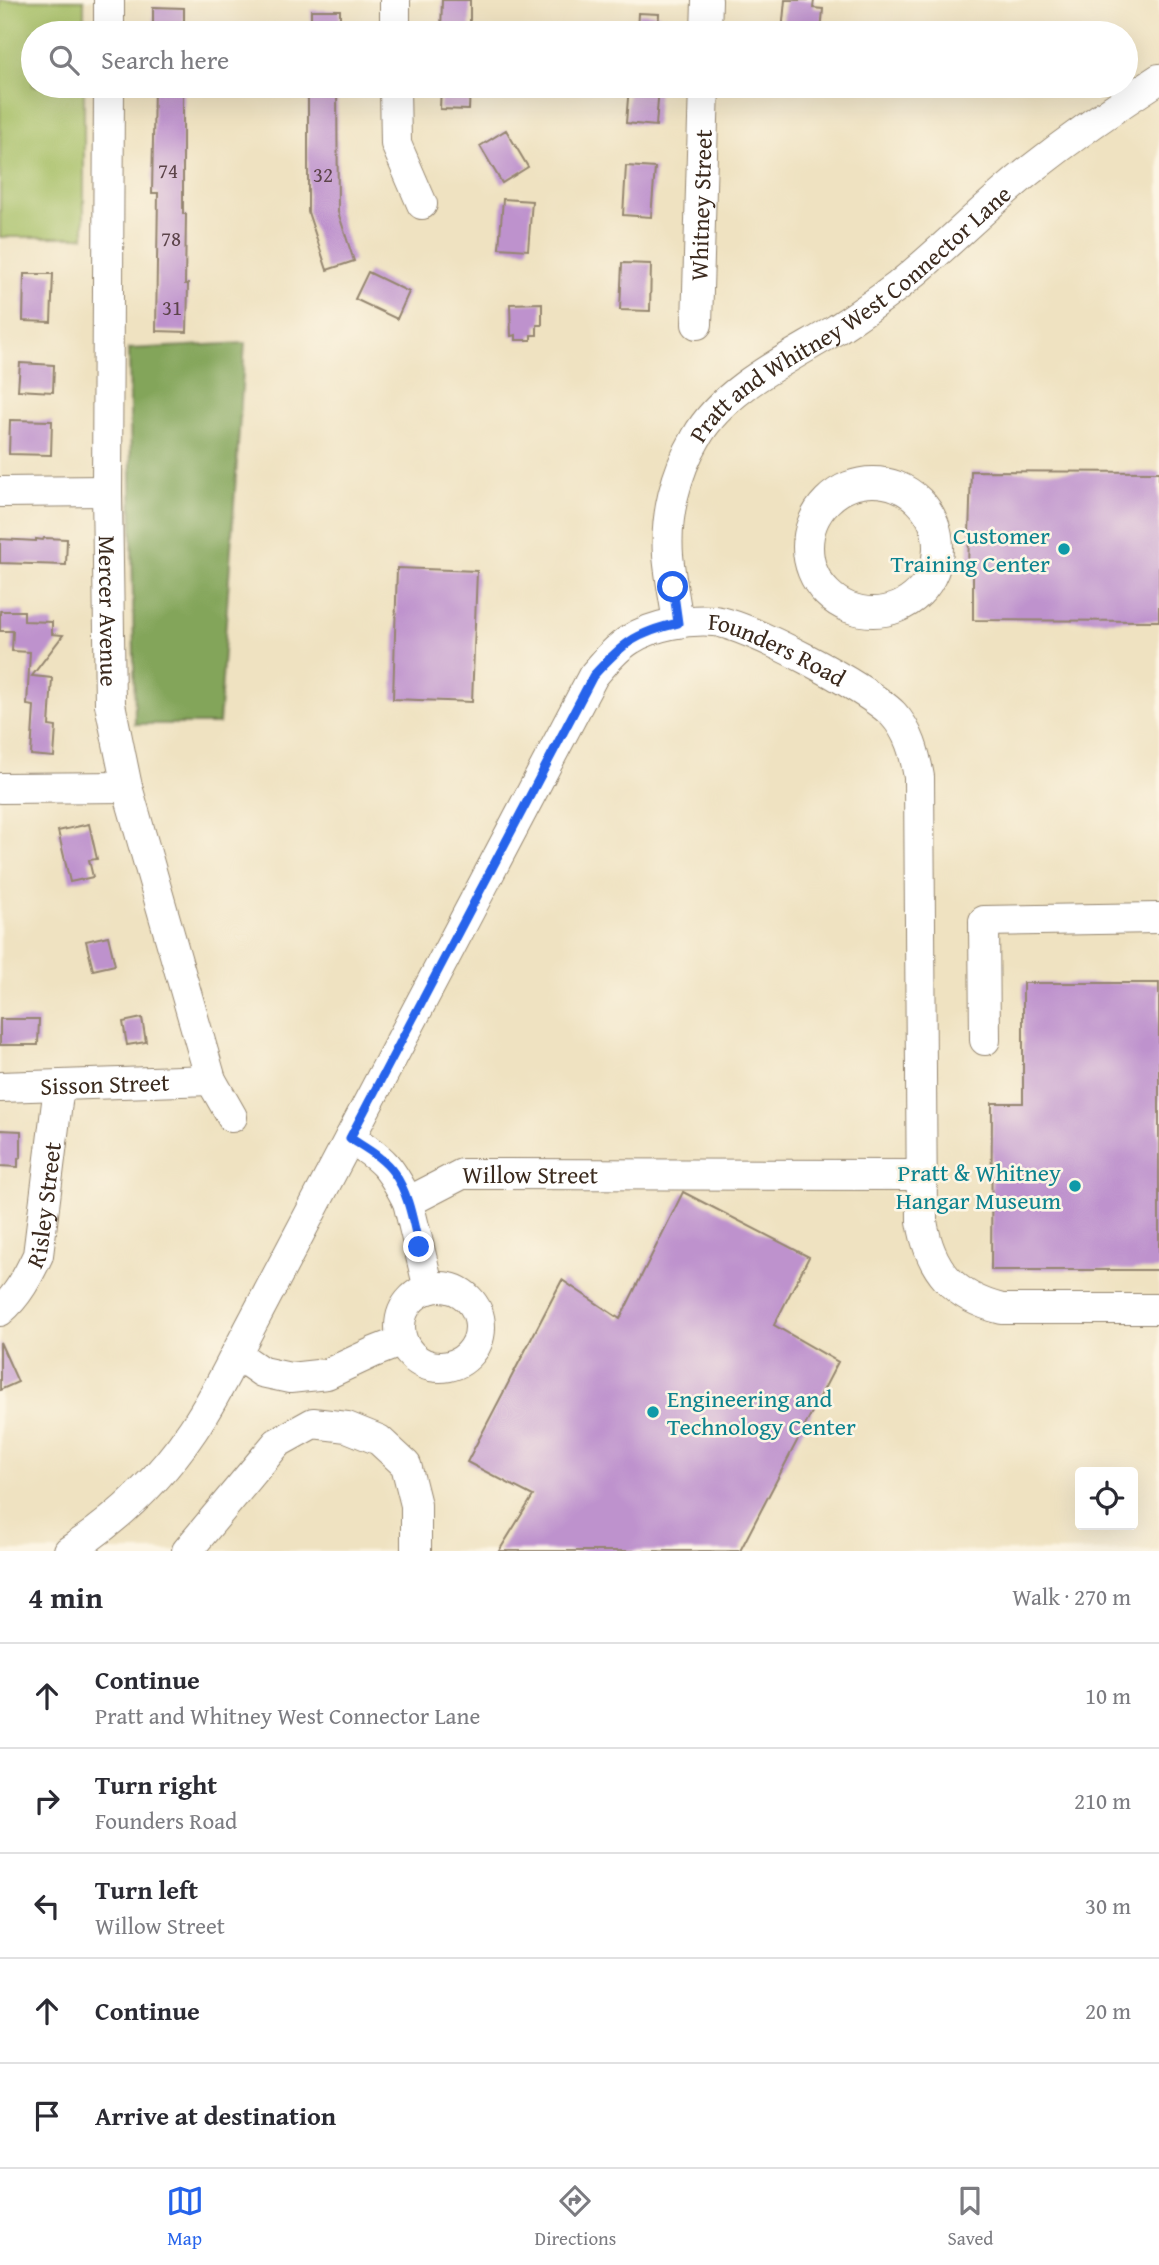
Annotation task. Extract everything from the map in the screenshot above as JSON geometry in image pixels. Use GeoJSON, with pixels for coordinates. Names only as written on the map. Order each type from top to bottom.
{"type":"FeatureCollection","features":[{"type":"Feature","properties":{"kind":"street"},"geometry":{"type":"LineString","coordinates":[[109,0],[109,21]]}},
{"type":"Feature","properties":{"kind":"street"},"geometry":{"type":"LineString","coordinates":[[395,0],[395,21]]}},
{"type":"Feature","properties":{"kind":"street"},"geometry":{"type":"LineString","coordinates":[[706,0],[706,21]]}},
{"type":"Feature","properties":{"kind":"street","name":"Pratt and Whitney West Connector Lane"},"geometry":{"type":"LineString","coordinates":[[1138,92],[1159,79]]}},
{"type":"Feature","properties":{"kind":"street","name":"Mercer Avenue"},"geometry":{"type":"LineString","coordinates":[[109,98],[107,491],[110,704],[127,787],[211,1080],[232,1117]]}},
{"type":"Feature","properties":{"kind":"street"},"geometry":{"type":"LineString","coordinates":[[395,98],[396,144],[422,204]]}},
{"type":"Feature","properties":{"kind":"street","name":"Whitney Street"},"geometry":{"type":"LineString","coordinates":[[697,324],[704,98]]}},
{"type":"Feature","properties":{"kind":"street","name":"Pratt and Whitney West Connector Lane"},"geometry":{"type":"LineString","coordinates":[[678,623],[668,553],[670,515],[684,461],[697,436],[712,416],[728,400],[777,364],[838,328],[898,286],[1029,171],[1129,98]]}},
{"type":"Feature","properties":{"kind":"street"},"geometry":{"type":"LineString","coordinates":[[865,482],[885,483],[903,489],[920,502],[932,518],[938,538],[938,559],[931,578],[919,594],[902,606],[884,612],[847,608],[831,598],[818,583],[810,566],[807,547],[810,529],[818,512],[830,498],[844,488],[865,482]]}},
{"type":"Feature","properties":{"kind":"street"},"geometry":{"type":"LineString","coordinates":[[0,492],[107,491]]}},
{"type":"Feature","properties":{"kind":"street","name":"Founders Road"},"geometry":{"type":"LineString","coordinates":[[350,1138],[593,676],[613,653],[631,639],[652,629],[678,623],[712,621],[726,623],[760,636],[876,699],[894,715],[907,734],[914,752],[919,777],[921,1175]]}},
{"type":"Feature","properties":{"kind":"street"},"geometry":{"type":"LineString","coordinates":[[0,788],[127,787]]}},
{"type":"Feature","properties":{"kind":"street"},"geometry":{"type":"LineString","coordinates":[[985,1040],[984,921],[1159,918]]}},
{"type":"Feature","properties":{"kind":"street","name":"Sisson Street"},"geometry":{"type":"LineString","coordinates":[[0,1087],[211,1080]]}},
{"type":"Feature","properties":{"kind":"street","name":"Risley Street"},"geometry":{"type":"LineString","coordinates":[[0,1311],[11,1302],[28,1277],[38,1255],[58,1086]]}},
{"type":"Feature","properties":{"kind":"street"},"geometry":{"type":"LineString","coordinates":[[69,1551],[116,1517],[157,1478],[194,1429],[350,1138],[376,1155],[394,1173],[408,1202],[429,1289]]}},
{"type":"Feature","properties":{"kind":"street","name":"Willow Street"},"geometry":{"type":"LineString","coordinates":[[408,1202],[462,1174],[921,1175]]}},
{"type":"Feature","properties":{"kind":"street"},"geometry":{"type":"LineString","coordinates":[[921,1175],[925,1243],[946,1279],[963,1294],[1002,1310],[1159,1309]]}},
{"type":"Feature","properties":{"kind":"street"},"geometry":{"type":"LineString","coordinates":[[429,1289],[453,1289],[465,1295],[479,1315],[479,1339],[473,1351],[465,1360],[454,1365],[441,1368],[418,1361],[402,1341],[402,1315],[417,1294],[429,1289]]}},
{"type":"Feature","properties":{"kind":"street"},"geometry":{"type":"LineString","coordinates":[[236,1354],[262,1372],[290,1378],[327,1374],[402,1341]]}},
{"type":"Feature","properties":{"kind":"street"},"geometry":{"type":"LineString","coordinates":[[309,1376],[313,1423]]}},
{"type":"Feature","properties":{"kind":"street"},"geometry":{"type":"LineString","coordinates":[[187,1551],[277,1443],[313,1423],[347,1427],[379,1440],[406,1465],[416,1505],[416,1551]]}},
{"type":"Feature","properties":{"kind":"green space"},"geometry":{"type":"Polygon","coordinates":[[[0,0],[84,0],[84,21],[21,21],[21,98],[84,98],[84,237],[0,237],[0,0]]]}},
{"type":"Feature","properties":{"kind":"green space"},"geometry":{"type":"Polygon","coordinates":[[[245,343],[219,724],[135,724],[129,349],[245,343]]]}},
{"type":"Feature","properties":{"kind":"building"},"geometry":{"type":"Polygon","coordinates":[[[442,0],[470,0],[470,21],[441,21],[442,0]]]}},
{"type":"Feature","properties":{"kind":"building"},"geometry":{"type":"Polygon","coordinates":[[[785,0],[814,0],[813,8],[823,9],[822,21],[783,21],[785,0]]]}},
{"type":"Feature","properties":{"kind":"building"},"geometry":{"type":"Polygon","coordinates":[[[153,7],[184,8],[184,21],[153,21],[153,7]]]}},
{"type":"Feature","properties":{"kind":"building"},"geometry":{"type":"Polygon","coordinates":[[[311,10],[340,10],[340,21],[311,21],[311,10]]]}},
{"type":"Feature","properties":{"kind":"building"},"geometry":{"type":"Polygon","coordinates":[[[638,13],[659,14],[659,21],[638,21],[638,13]]]}},
{"type":"Feature","properties":{"kind":"building"},"geometry":{"type":"Polygon","coordinates":[[[154,98],[183,98],[187,332],[156,331],[158,193],[152,193],[154,98]]]}},
{"type":"Feature","properties":{"kind":"building"},"geometry":{"type":"Polygon","coordinates":[[[308,98],[337,98],[338,212],[354,261],[327,270],[308,212],[308,98]]]}},
{"type":"Feature","properties":{"kind":"building"},"geometry":{"type":"Polygon","coordinates":[[[440,98],[470,98],[469,110],[440,109],[440,98]]]}},
{"type":"Feature","properties":{"kind":"building"},"geometry":{"type":"Polygon","coordinates":[[[628,98],[658,98],[656,126],[626,123],[628,98]]]}},
{"type":"Feature","properties":{"kind":"building"},"geometry":{"type":"Polygon","coordinates":[[[506,130],[528,167],[502,183],[480,146],[506,130]]]}},
{"type":"Feature","properties":{"kind":"building"},"geometry":{"type":"Polygon","coordinates":[[[626,166],[655,168],[651,217],[623,215],[626,166]]]}},
{"type":"Feature","properties":{"kind":"building"},"geometry":{"type":"Polygon","coordinates":[[[503,199],[532,201],[528,250],[499,248],[503,199]]]}},
{"type":"Feature","properties":{"kind":"building"},"geometry":{"type":"Polygon","coordinates":[[[622,263],[651,264],[650,311],[620,310],[622,263]]]}},
{"type":"Feature","properties":{"kind":"building"},"geometry":{"type":"Polygon","coordinates":[[[368,272],[409,292],[397,319],[355,299],[368,272]]]}},
{"type":"Feature","properties":{"kind":"building"},"geometry":{"type":"Polygon","coordinates":[[[24,274],[53,274],[51,322],[23,321],[24,274]]]}},
{"type":"Feature","properties":{"kind":"building"},"geometry":{"type":"Polygon","coordinates":[[[542,303],[542,325],[537,325],[537,335],[531,335],[531,340],[516,340],[516,335],[511,336],[510,304],[542,303]]]}},
{"type":"Feature","properties":{"kind":"building"},"geometry":{"type":"Polygon","coordinates":[[[20,363],[54,365],[53,392],[18,390],[20,363]]]}},
{"type":"Feature","properties":{"kind":"building"},"geometry":{"type":"Polygon","coordinates":[[[10,420],[52,421],[51,455],[9,454],[10,420]]]}},
{"type":"Feature","properties":{"kind":"building","name":"Customer Training Center"},"geometry":{"type":"Polygon","coordinates":[[[971,471],[1159,472],[1159,621],[973,620],[973,568],[968,568],[971,471]]]}},
{"type":"Feature","properties":{"kind":"building"},"geometry":{"type":"Polygon","coordinates":[[[44,538],[67,539],[66,565],[0,563],[0,539],[36,541],[44,538]]]}},
{"type":"Feature","properties":{"kind":"building"},"geometry":{"type":"Polygon","coordinates":[[[397,568],[477,571],[472,702],[393,699],[397,568]]]}},
{"type":"Feature","properties":{"kind":"building"},"geometry":{"type":"Polygon","coordinates":[[[0,611],[24,611],[24,621],[52,622],[52,634],[63,635],[32,676],[52,678],[49,726],[56,727],[54,757],[31,755],[34,706],[27,705],[30,652],[12,651],[13,631],[0,631],[0,611]]]}},
{"type":"Feature","properties":{"kind":"building"},"geometry":{"type":"Polygon","coordinates":[[[89,824],[97,859],[89,860],[93,877],[70,882],[58,831],[89,824]]]}},
{"type":"Feature","properties":{"kind":"building"},"geometry":{"type":"Polygon","coordinates":[[[108,936],[115,965],[93,970],[86,941],[108,936]]]}},
{"type":"Feature","properties":{"kind":"building","name":"Pratt & Whitney Hangar Museum"},"geometry":{"type":"Polygon","coordinates":[[[1023,983],[1159,983],[1159,1270],[991,1270],[992,1103],[1023,1103],[1023,983]]]}},
{"type":"Feature","properties":{"kind":"building"},"geometry":{"type":"Polygon","coordinates":[[[142,1018],[146,1042],[127,1045],[123,1022],[142,1018]]]}},
{"type":"Feature","properties":{"kind":"building"},"geometry":{"type":"Polygon","coordinates":[[[0,1019],[39,1019],[38,1045],[0,1045],[0,1019]]]}},
{"type":"Feature","properties":{"kind":"building"},"geometry":{"type":"Polygon","coordinates":[[[0,1130],[21,1131],[21,1157],[18,1158],[18,1167],[0,1166],[0,1130]]]}},
{"type":"Feature","properties":{"kind":"building","name":"Engineering and Technology Center"},"geometry":{"type":"Polygon","coordinates":[[[683,1192],[809,1257],[774,1325],[838,1362],[740,1551],[499,1551],[533,1496],[467,1462],[562,1280],[620,1319],[683,1192]]]}},
{"type":"Feature","properties":{"kind":"building"},"geometry":{"type":"Polygon","coordinates":[[[0,1342],[18,1382],[0,1390],[0,1342]]]}},
{"type":"Feature","properties":{"kind":"place","name":"Customer Training Center"},"geometry":{"type":"Point","coordinates":[1064,549]}},
{"type":"Feature","properties":{"kind":"place","name":"Pratt & Whitney Hangar Museum"},"geometry":{"type":"Point","coordinates":[1075,1186]}},
{"type":"Feature","properties":{"kind":"place","name":"Engineering and Technology Center"},"geometry":{"type":"Point","coordinates":[653,1412]}},
{"type":"Feature","properties":{"kind":"route"},"geometry":{"type":"LineString","coordinates":[[419,1247],[408,1202],[394,1173],[376,1155],[350,1138],[593,676],[613,653],[631,639],[652,629],[678,623],[673,587]]}}]}
